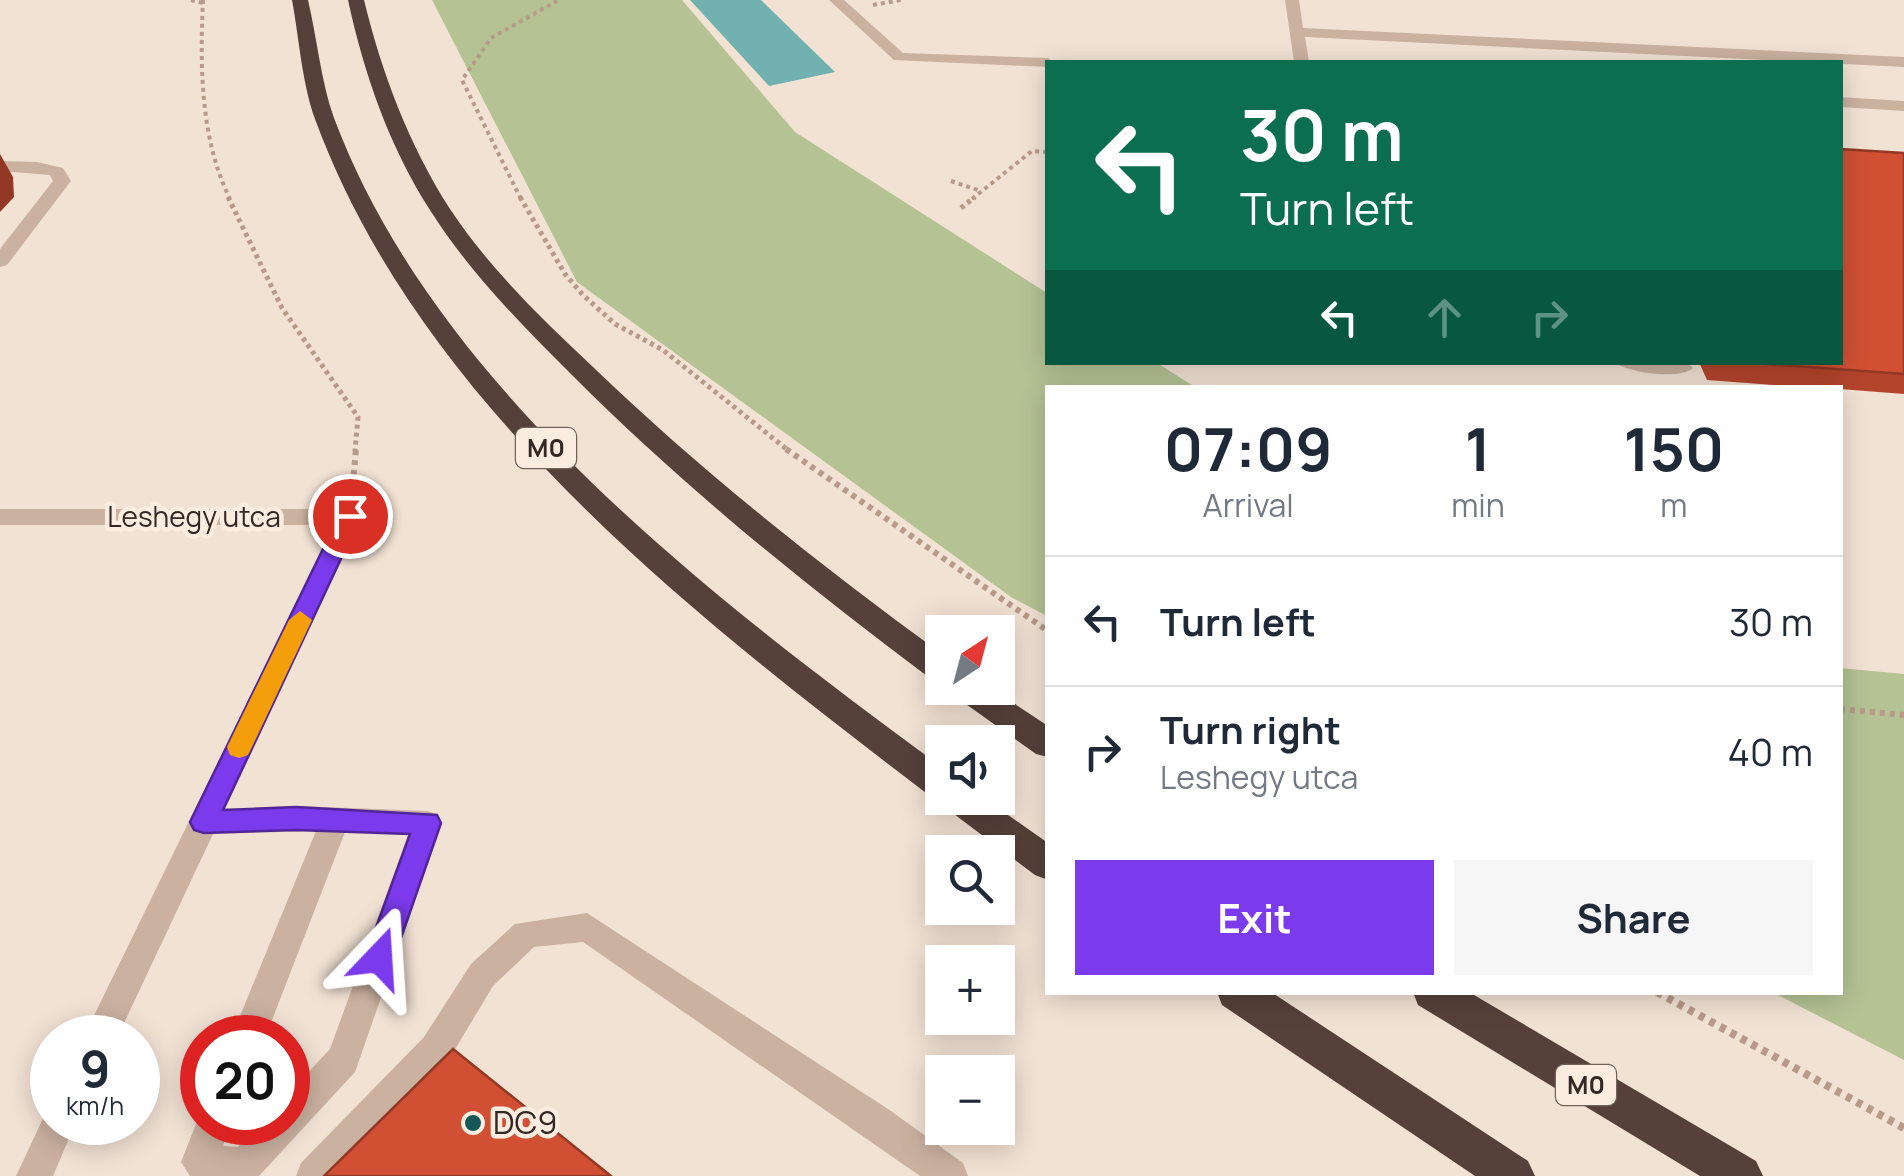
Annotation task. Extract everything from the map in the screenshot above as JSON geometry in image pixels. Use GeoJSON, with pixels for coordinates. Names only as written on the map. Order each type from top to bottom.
{"type":"FeatureCollection","features":[{"type":"Feature","properties":{"kind":"highway","name":"M0"},"geometry":{"type":"LineString","coordinates":[[300,0],[303,40],[316,102],[339,163],[398,271],[447,338],[508,410],[678,574],[925,772]]}},
{"type":"Feature","properties":{"kind":"highway"},"geometry":{"type":"LineString","coordinates":[[356,0],[366,50],[396,128],[425,185],[499,284],[611,401],[715,496],[925,658]]}},
{"type":"Feature","properties":{"kind":"highway"},"geometry":{"type":"LineString","coordinates":[[992,705],[1045,742]]}},
{"type":"Feature","properties":{"kind":"highway"},"geometry":{"type":"LineString","coordinates":[[981,815],[1045,862]]}},
{"type":"Feature","properties":{"kind":"highway"},"geometry":{"type":"LineString","coordinates":[[1241,995],[1513,1176]]}},
{"type":"Feature","properties":{"kind":"highway","name":"M0"},"geometry":{"type":"LineString","coordinates":[[1437,995],[1741,1176]]}},
{"type":"Feature","properties":{"kind":"street"},"geometry":{"type":"LineString","coordinates":[[836,0],[898,57],[1045,63]]}},
{"type":"Feature","properties":{"kind":"street"},"geometry":{"type":"LineString","coordinates":[[1292,0],[1301,60]]}},
{"type":"Feature","properties":{"kind":"street"},"geometry":{"type":"LineString","coordinates":[[1296,32],[1904,62]]}},
{"type":"Feature","properties":{"kind":"street"},"geometry":{"type":"LineString","coordinates":[[1843,102],[1904,106]]}},
{"type":"Feature","properties":{"kind":"street"},"geometry":{"type":"LineString","coordinates":[[0,166],[37,167],[57,172],[62,181],[0,261]]}},
{"type":"Feature","properties":{"kind":"street"},"geometry":{"type":"LineString","coordinates":[[1654,365],[1684,368]]}},
{"type":"Feature","properties":{"kind":"street"},"geometry":{"type":"LineString","coordinates":[[111,1015],[350,516]]}},
{"type":"Feature","properties":{"kind":"street","name":"Leshegy utca"},"geometry":{"type":"LineString","coordinates":[[0,517],[350,516]]}},
{"type":"Feature","properties":{"kind":"street"},"geometry":{"type":"LineString","coordinates":[[257,1015],[335,820]]}},
{"type":"Feature","properties":{"kind":"street"},"geometry":{"type":"LineString","coordinates":[[204,822],[428,823],[343,1060],[310,1095]]}},
{"type":"Feature","properties":{"kind":"street"},"geometry":{"type":"LineString","coordinates":[[314,1176],[436,1049],[482,975],[526,934],[586,927],[878,1123],[950,1176]]}},
{"type":"Feature","properties":{"kind":"street"},"geometry":{"type":"LineString","coordinates":[[34,1176],[48,1145]]}},
{"type":"Feature","properties":{"kind":"street"},"geometry":{"type":"LineString","coordinates":[[205,1145],[198,1162],[246,1170],[266,1145]]}},
{"type":"Feature","properties":{"kind":"path"},"geometry":{"type":"LineString","coordinates":[[192,0],[203,2],[200,58],[206,120],[226,192],[282,308],[358,417],[350,516]]}},
{"type":"Feature","properties":{"kind":"path"},"geometry":{"type":"LineString","coordinates":[[559,0],[512,20],[474,55],[462,80],[528,215],[564,274],[615,324],[662,350],[809,467],[1045,629]]}},
{"type":"Feature","properties":{"kind":"path"},"geometry":{"type":"LineString","coordinates":[[962,208],[1032,152],[1045,152]]}},
{"type":"Feature","properties":{"kind":"path"},"geometry":{"type":"LineString","coordinates":[[951,180],[982,192]]}},
{"type":"Feature","properties":{"kind":"path"},"geometry":{"type":"LineString","coordinates":[[1843,709],[1904,715]]}},
{"type":"Feature","properties":{"kind":"path"},"geometry":{"type":"LineString","coordinates":[[1662,995],[1904,1128]]}},
{"type":"Feature","properties":{"kind":"green space"},"geometry":{"type":"Polygon","coordinates":[[[432,0],[682,0],[795,132],[1045,292],[1045,365],[1160,365],[1192,385],[1045,385],[1045,615],[1011,597],[577,282],[432,0]]]}},
{"type":"Feature","properties":{"kind":"green space"},"geometry":{"type":"Polygon","coordinates":[[[1843,668],[1904,674],[1904,1060],[1778,995],[1843,995],[1843,668]]]}},
{"type":"Feature","properties":{"kind":"water"},"geometry":{"type":"Polygon","coordinates":[[[690,0],[761,0],[835,72],[769,86],[690,0]]]}},
{"type":"Feature","properties":{"kind":"building"},"geometry":{"type":"Polygon","coordinates":[[[1843,149],[1904,153],[1904,374],[1781,365],[1843,365],[1843,149]]]}},
{"type":"Feature","properties":{"kind":"building","name":"DC9"},"geometry":{"type":"Polygon","coordinates":[[[453,1049],[611,1176],[324,1176],[453,1049]]]}},
{"type":"Feature","properties":{"kind":"slow traffic"},"geometry":{"type":"LineString","coordinates":[[239,747],[300,620]]}},
{"type":"Feature","properties":{"kind":"place","name":"DC9"},"geometry":{"type":"Point","coordinates":[473,1123]}},
{"type":"Feature","properties":{"kind":"route"},"geometry":{"type":"LineString","coordinates":[[350,516],[204,822],[296,818],[428,823],[379,958]]}}]}
